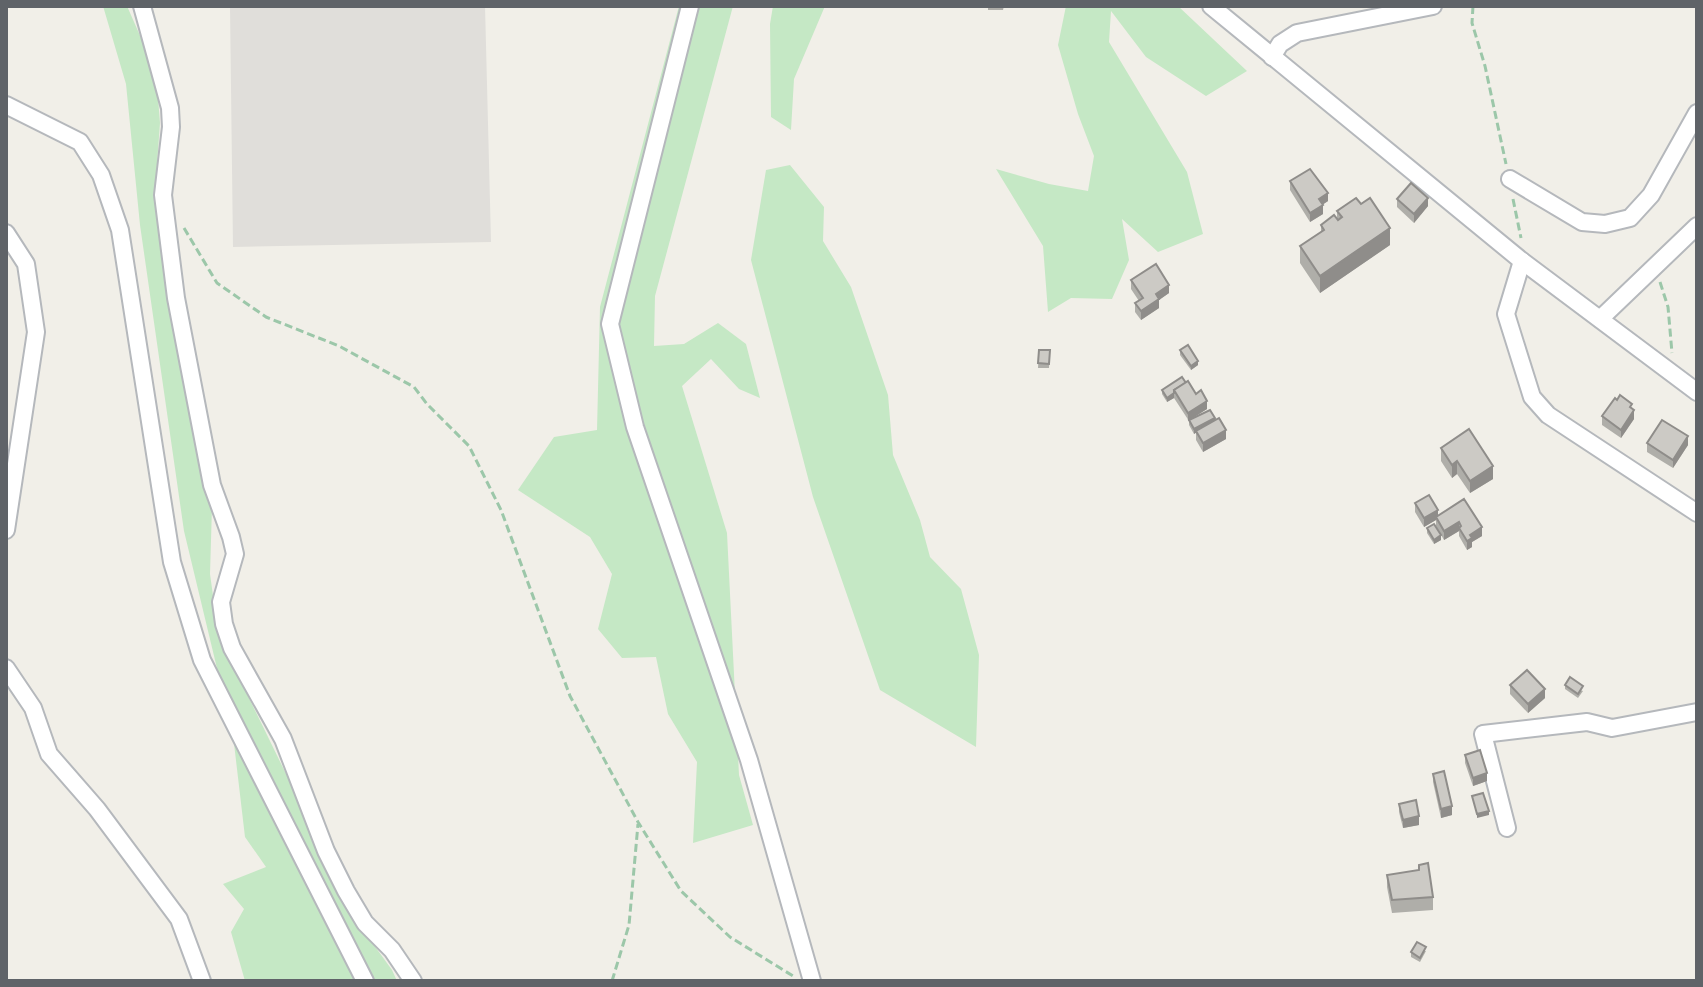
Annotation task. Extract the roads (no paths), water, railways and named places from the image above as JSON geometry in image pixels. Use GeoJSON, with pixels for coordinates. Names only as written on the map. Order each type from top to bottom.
{"type":"FeatureCollection","features":[{"type":"Feature","properties":{"kind":"street"},"geometry":{"type":"LineString","coordinates":[[142,6],[170,108],[171,127],[163,195],[176,298],[212,485],[235,554],[221,602],[224,624],[232,648],[283,739],[326,851],[346,891],[365,923],[392,950],[413,981]]}},
{"type":"Feature","properties":{"kind":"street"},"geometry":{"type":"LineString","coordinates":[[690,6],[610,324],[635,427],[749,760],[812,981]]}},
{"type":"Feature","properties":{"kind":"street"},"geometry":{"type":"LineString","coordinates":[[1211,6],[1522,261],[1697,392]]}},
{"type":"Feature","properties":{"kind":"street"},"geometry":{"type":"LineString","coordinates":[[1272,57],[1280,44],[1297,33],[1433,6]]}},
{"type":"Feature","properties":{"kind":"street"},"geometry":{"type":"LineString","coordinates":[[6,105],[80,142],[101,175],[123,246],[172,562],[202,660],[365,981]]}},
{"type":"Feature","properties":{"kind":"street"},"geometry":{"type":"LineString","coordinates":[[1510,179],[1582,222],[1605,224],[1630,218],[1651,195],[1697,113]]}},
{"type":"Feature","properties":{"kind":"street"},"geometry":{"type":"LineString","coordinates":[[1600,319],[1697,226]]}},
{"type":"Feature","properties":{"kind":"street"},"geometry":{"type":"LineString","coordinates":[[6,233],[26,264],[36,332],[6,530]]}},
{"type":"Feature","properties":{"kind":"street"},"geometry":{"type":"LineString","coordinates":[[1522,261],[1506,314],[1532,397],[1548,415],[1697,513]]}},
{"type":"Feature","properties":{"kind":"street"},"geometry":{"type":"LineString","coordinates":[[6,668],[33,708],[49,754],[97,809],[179,919],[202,981]]}},
{"type":"Feature","properties":{"kind":"street"},"geometry":{"type":"LineString","coordinates":[[1507,828],[1483,734],[1587,722],[1612,728],[1697,712]]}}]}
